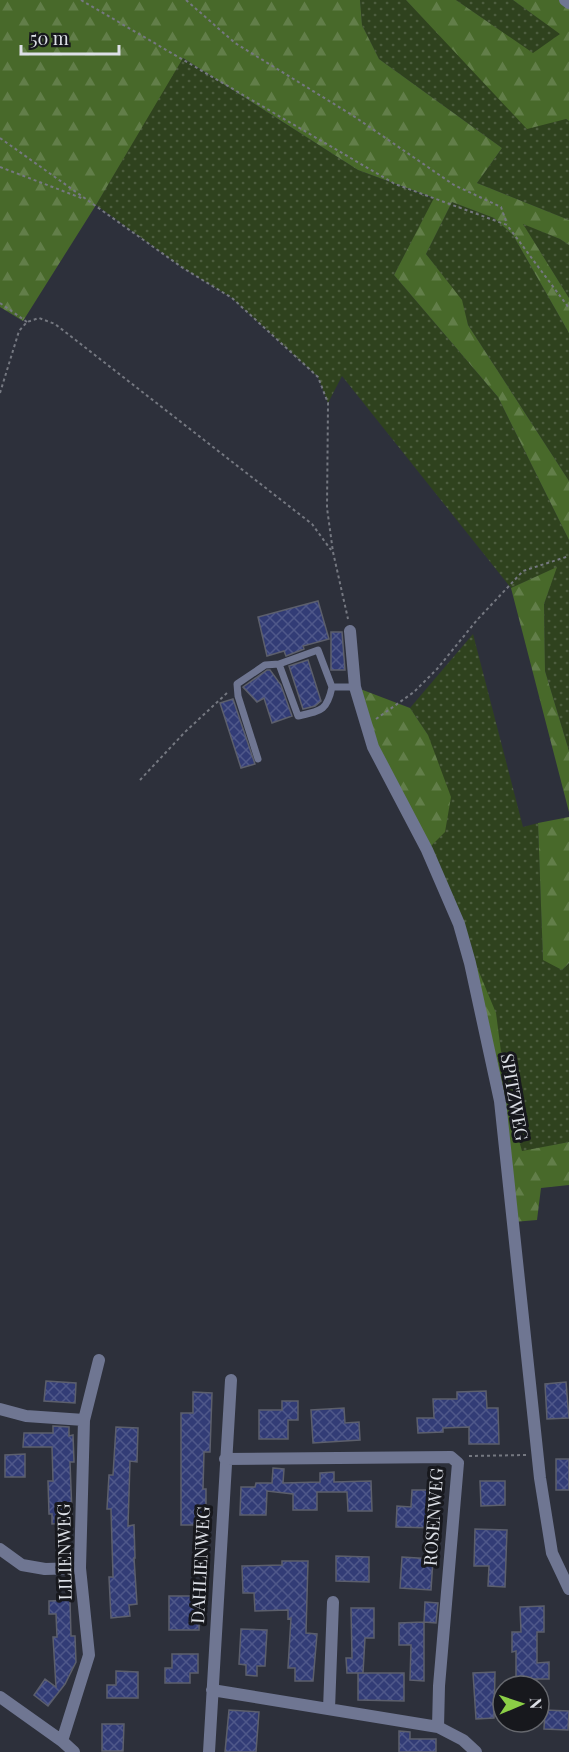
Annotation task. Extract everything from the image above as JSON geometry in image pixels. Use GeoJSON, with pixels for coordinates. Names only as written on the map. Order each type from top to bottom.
{"type":"FeatureCollection","features":[{"type":"Feature","properties":{"kind":"street"},"geometry":{"type":"LineString","coordinates":[[565,0],[569,3]]}},
{"type":"Feature","properties":{"kind":"street","name":"SPITZWEG"},"geometry":{"type":"LineString","coordinates":[[350,631],[355,687],[373,747],[427,850],[459,924],[470,963],[500,1101],[538,1456],[552,1553],[569,1589]]}},
{"type":"Feature","properties":{"kind":"street","name":"LILIENWEG"},"geometry":{"type":"LineString","coordinates":[[63,1741],[89,1655],[80,1568],[84,1420],[99,1360]]}},
{"type":"Feature","properties":{"kind":"street","name":"DAHLIENWEG"},"geometry":{"type":"LineString","coordinates":[[209,1752],[231,1380]]}},
{"type":"Feature","properties":{"kind":"street"},"geometry":{"type":"LineString","coordinates":[[0,1409],[26,1416],[84,1420]]}},
{"type":"Feature","properties":{"kind":"street","name":"ROSENWEG"},"geometry":{"type":"LineString","coordinates":[[225,1460],[451,1456],[458,1463],[439,1686],[438,1727]]}},
{"type":"Feature","properties":{"kind":"street"},"geometry":{"type":"LineString","coordinates":[[0,1549],[22,1565],[45,1569],[80,1568]]}},
{"type":"Feature","properties":{"kind":"street"},"geometry":{"type":"LineString","coordinates":[[329,1709],[333,1602]]}},
{"type":"Feature","properties":{"kind":"street"},"geometry":{"type":"LineString","coordinates":[[212,1690],[438,1727],[463,1740],[476,1752]]}},
{"type":"Feature","properties":{"kind":"street"},"geometry":{"type":"LineString","coordinates":[[0,1697],[63,1741],[73,1752]]}},
{"type":"Feature","properties":{"kind":"lane"},"geometry":{"type":"LineString","coordinates":[[258,759],[238,696],[237,684],[265,665],[279,664],[318,650],[332,687],[329,702],[321,711],[298,716],[279,664]]}},
{"type":"Feature","properties":{"kind":"lane"},"geometry":{"type":"LineString","coordinates":[[332,687],[355,687]]}},
{"type":"Feature","properties":{"kind":"path"},"geometry":{"type":"LineString","coordinates":[[81,0],[395,184],[507,225]]}},
{"type":"Feature","properties":{"kind":"path"},"geometry":{"type":"LineString","coordinates":[[186,0],[235,43],[352,115],[454,185],[501,207],[507,225],[569,308]]}},
{"type":"Feature","properties":{"kind":"path"},"geometry":{"type":"LineString","coordinates":[[0,138],[183,268],[232,298],[318,377],[328,403],[327,508],[333,552],[350,631]]}},
{"type":"Feature","properties":{"kind":"path"},"geometry":{"type":"LineString","coordinates":[[0,167],[90,201]]}},
{"type":"Feature","properties":{"kind":"path"},"geometry":{"type":"LineString","coordinates":[[0,303],[27,322]]}},
{"type":"Feature","properties":{"kind":"path"},"geometry":{"type":"LineString","coordinates":[[0,393],[19,331],[27,322],[39,318],[55,324],[312,524],[333,552]]}},
{"type":"Feature","properties":{"kind":"path"},"geometry":{"type":"LineString","coordinates":[[367,726],[414,692],[523,571],[569,556]]}},
{"type":"Feature","properties":{"kind":"path"},"geometry":{"type":"LineString","coordinates":[[140,780],[185,732],[237,684]]}},
{"type":"Feature","properties":{"kind":"path"},"geometry":{"type":"LineString","coordinates":[[451,1456],[538,1456]]}},
{"type":"Feature","properties":{"kind":"green space"},"geometry":{"type":"Polygon","coordinates":[[[0,0],[360,0],[362,25],[379,59],[502,148],[477,183],[569,220],[569,245],[523,224],[569,298],[569,333],[513,235],[494,218],[452,202],[426,254],[462,300],[468,325],[569,481],[569,540],[498,397],[394,275],[434,198],[358,170],[183,58],[96,205],[23,321],[0,307],[0,0]]]}},
{"type":"Feature","properties":{"kind":"green space"},"geometry":{"type":"Polygon","coordinates":[[[360,0],[406,0],[450,46],[569,121],[569,220],[477,183],[502,148],[379,59],[362,25],[360,0]]]}},
{"type":"Feature","properties":{"kind":"green space"},"geometry":{"type":"Polygon","coordinates":[[[406,0],[456,0],[533,53],[560,34],[513,0],[565,0],[569,3],[569,121],[566,119],[527,129],[406,0]]]}},
{"type":"Feature","properties":{"kind":"green space"},"geometry":{"type":"Polygon","coordinates":[[[456,0],[513,0],[561,34],[533,54],[456,0]]]}},
{"type":"Feature","properties":{"kind":"green space"},"geometry":{"type":"Polygon","coordinates":[[[182,58],[358,170],[434,199],[394,275],[498,397],[569,540],[569,751],[545,671],[544,604],[556,568],[511,588],[342,376],[328,403],[318,377],[232,298],[183,268],[96,205],[182,58]]]}},
{"type":"Feature","properties":{"kind":"green space"},"geometry":{"type":"Polygon","coordinates":[[[452,202],[494,218],[513,235],[569,333],[569,481],[468,325],[461,300],[426,254],[452,202]]]}},
{"type":"Feature","properties":{"kind":"green space"},"geometry":{"type":"Polygon","coordinates":[[[522,223],[569,245],[569,298],[522,223]]]}},
{"type":"Feature","properties":{"kind":"green space"},"geometry":{"type":"Polygon","coordinates":[[[557,567],[544,604],[545,671],[569,751],[569,812],[511,588],[557,567]]]}},
{"type":"Feature","properties":{"kind":"green space"},"geometry":{"type":"Polygon","coordinates":[[[473,634],[523,827],[538,823],[543,959],[562,970],[569,963],[569,1142],[522,1152],[507,1098],[495,1013],[427,850],[428,735],[410,708],[473,634]]]}},
{"type":"Feature","properties":{"kind":"green space"},"geometry":{"type":"Polygon","coordinates":[[[355,687],[410,708],[428,735],[451,797],[445,832],[427,850],[373,747],[355,687]]]}},
{"type":"Feature","properties":{"kind":"green space"},"geometry":{"type":"Polygon","coordinates":[[[569,817],[569,963],[562,970],[543,960],[538,823],[569,817]]]}},
{"type":"Feature","properties":{"kind":"green space"},"geometry":{"type":"Polygon","coordinates":[[[459,924],[496,1013],[507,1098],[522,1151],[569,1142],[569,1185],[541,1188],[537,1220],[513,1222],[500,1101],[459,924]]]}},
{"type":"Feature","properties":{"kind":"building"},"geometry":{"type":"Polygon","coordinates":[[[318,601],[329,639],[303,646],[304,649],[286,656],[284,651],[267,656],[258,617],[318,601]]]}},
{"type":"Feature","properties":{"kind":"building"},"geometry":{"type":"Polygon","coordinates":[[[331,632],[342,632],[345,670],[331,670],[331,632]]]}},
{"type":"Feature","properties":{"kind":"building"},"geometry":{"type":"Polygon","coordinates":[[[308,660],[321,701],[315,706],[303,709],[289,666],[308,660]]]}},
{"type":"Feature","properties":{"kind":"building"},"geometry":{"type":"Polygon","coordinates":[[[270,670],[281,685],[292,716],[272,723],[264,698],[257,702],[243,687],[270,670]]]}},
{"type":"Feature","properties":{"kind":"building"},"geometry":{"type":"Polygon","coordinates":[[[233,699],[255,764],[241,768],[220,703],[233,699]]]}},
{"type":"Feature","properties":{"kind":"building"},"geometry":{"type":"Polygon","coordinates":[[[46,1381],[76,1383],[75,1403],[44,1401],[46,1381]]]}},
{"type":"Feature","properties":{"kind":"building"},"geometry":{"type":"Polygon","coordinates":[[[566,1382],[569,1418],[547,1419],[545,1384],[566,1382]]]}},
{"type":"Feature","properties":{"kind":"building"},"geometry":{"type":"Polygon","coordinates":[[[486,1391],[487,1408],[498,1408],[499,1444],[469,1444],[469,1427],[443,1428],[443,1432],[418,1433],[417,1418],[434,1418],[433,1399],[457,1399],[457,1392],[486,1391]]]}},
{"type":"Feature","properties":{"kind":"building"},"geometry":{"type":"Polygon","coordinates":[[[193,1392],[212,1393],[210,1452],[204,1452],[203,1489],[206,1489],[206,1517],[195,1517],[195,1525],[181,1525],[181,1413],[193,1413],[193,1392]]]}},
{"type":"Feature","properties":{"kind":"building"},"geometry":{"type":"Polygon","coordinates":[[[282,1401],[298,1401],[298,1420],[288,1420],[288,1439],[259,1439],[259,1410],[282,1410],[282,1401]]]}},
{"type":"Feature","properties":{"kind":"building"},"geometry":{"type":"Polygon","coordinates":[[[344,1408],[345,1423],[359,1422],[360,1440],[313,1443],[311,1410],[344,1408]]]}},
{"type":"Feature","properties":{"kind":"building"},"geometry":{"type":"Polygon","coordinates":[[[53,1426],[69,1427],[69,1436],[73,1435],[74,1462],[70,1462],[72,1514],[67,1514],[67,1523],[52,1524],[52,1514],[49,1514],[48,1481],[53,1481],[52,1447],[23,1447],[24,1433],[53,1433],[53,1426]]]}},
{"type":"Feature","properties":{"kind":"building"},"geometry":{"type":"Polygon","coordinates":[[[116,1427],[138,1428],[137,1462],[130,1461],[128,1526],[134,1525],[137,1604],[129,1605],[130,1616],[111,1618],[109,1577],[113,1577],[111,1509],[107,1509],[109,1475],[113,1475],[116,1427]]]}},
{"type":"Feature","properties":{"kind":"building"},"geometry":{"type":"Polygon","coordinates":[[[25,1454],[25,1477],[5,1477],[5,1455],[25,1454]]]}},
{"type":"Feature","properties":{"kind":"building"},"geometry":{"type":"Polygon","coordinates":[[[556,1459],[569,1459],[569,1490],[556,1490],[556,1459]]]}},
{"type":"Feature","properties":{"kind":"building"},"geometry":{"type":"Polygon","coordinates":[[[273,1468],[284,1469],[283,1483],[320,1482],[320,1473],[334,1472],[334,1482],[371,1481],[372,1511],[348,1511],[347,1492],[317,1492],[317,1510],[293,1510],[293,1494],[267,1491],[266,1515],[240,1515],[241,1487],[255,1487],[256,1483],[272,1483],[273,1468]]]}},
{"type":"Feature","properties":{"kind":"building"},"geometry":{"type":"Polygon","coordinates":[[[480,1481],[505,1481],[505,1505],[481,1506],[480,1481]]]}},
{"type":"Feature","properties":{"kind":"building"},"geometry":{"type":"Polygon","coordinates":[[[412,1490],[437,1490],[436,1528],[396,1527],[397,1506],[411,1507],[412,1490]]]}},
{"type":"Feature","properties":{"kind":"building"},"geometry":{"type":"Polygon","coordinates":[[[475,1529],[507,1530],[505,1587],[488,1586],[489,1566],[474,1566],[475,1529]]]}},
{"type":"Feature","properties":{"kind":"building"},"geometry":{"type":"Polygon","coordinates":[[[336,1556],[369,1557],[369,1582],[336,1581],[336,1556]]]}},
{"type":"Feature","properties":{"kind":"building"},"geometry":{"type":"Polygon","coordinates":[[[402,1557],[433,1559],[431,1590],[400,1588],[402,1557]]]}},
{"type":"Feature","properties":{"kind":"building"},"geometry":{"type":"Polygon","coordinates":[[[282,1561],[308,1561],[306,1633],[317,1634],[313,1681],[295,1681],[295,1668],[288,1668],[291,1618],[288,1619],[288,1610],[255,1611],[254,1593],[243,1593],[242,1566],[282,1565],[282,1561]]]}},
{"type":"Feature","properties":{"kind":"building"},"geometry":{"type":"Polygon","coordinates":[[[169,1596],[200,1596],[199,1630],[169,1630],[169,1596]]]}},
{"type":"Feature","properties":{"kind":"building"},"geometry":{"type":"Polygon","coordinates":[[[70,1600],[71,1636],[75,1636],[76,1662],[65,1684],[48,1706],[34,1695],[45,1679],[56,1687],[53,1637],[57,1637],[56,1614],[49,1614],[49,1601],[70,1600]]]}},
{"type":"Feature","properties":{"kind":"building"},"geometry":{"type":"Polygon","coordinates":[[[425,1602],[438,1603],[436,1623],[424,1622],[425,1602]]]}},
{"type":"Feature","properties":{"kind":"building"},"geometry":{"type":"Polygon","coordinates":[[[544,1606],[544,1632],[537,1632],[537,1663],[549,1662],[549,1674],[516,1674],[516,1651],[512,1652],[512,1632],[521,1632],[520,1607],[544,1606]]]}},
{"type":"Feature","properties":{"kind":"building"},"geometry":{"type":"Polygon","coordinates":[[[351,1608],[374,1608],[374,1638],[365,1638],[363,1673],[347,1673],[346,1658],[352,1658],[351,1608]]]}},
{"type":"Feature","properties":{"kind":"building"},"geometry":{"type":"Polygon","coordinates":[[[424,1622],[424,1681],[410,1680],[411,1645],[399,1645],[399,1623],[424,1622]]]}},
{"type":"Feature","properties":{"kind":"building"},"geometry":{"type":"Polygon","coordinates":[[[241,1629],[267,1630],[265,1666],[257,1666],[257,1676],[246,1675],[246,1665],[239,1664],[241,1629]]]}},
{"type":"Feature","properties":{"kind":"building"},"geometry":{"type":"Polygon","coordinates":[[[172,1654],[198,1654],[198,1673],[190,1673],[190,1683],[165,1683],[165,1668],[172,1668],[172,1654]]]}},
{"type":"Feature","properties":{"kind":"building"},"geometry":{"type":"Polygon","coordinates":[[[116,1671],[138,1672],[138,1698],[107,1698],[107,1685],[116,1685],[116,1671]]]}},
{"type":"Feature","properties":{"kind":"building"},"geometry":{"type":"Polygon","coordinates":[[[495,1672],[491,1674],[491,1718],[476,1719],[473,1673],[495,1672]]]}},
{"type":"Feature","properties":{"kind":"building"},"geometry":{"type":"Polygon","coordinates":[[[358,1673],[404,1673],[404,1701],[358,1700],[358,1673]]]}},
{"type":"Feature","properties":{"kind":"building"},"geometry":{"type":"Polygon","coordinates":[[[229,1710],[259,1712],[256,1752],[225,1752],[229,1710]]]}},
{"type":"Feature","properties":{"kind":"building"},"geometry":{"type":"Polygon","coordinates":[[[551,1710],[569,1711],[568,1730],[551,1729],[551,1710]]]}},
{"type":"Feature","properties":{"kind":"building"},"geometry":{"type":"Polygon","coordinates":[[[102,1724],[124,1724],[123,1751],[102,1751],[102,1724]]]}},
{"type":"Feature","properties":{"kind":"building"},"geometry":{"type":"Polygon","coordinates":[[[399,1731],[410,1732],[410,1739],[436,1739],[436,1752],[399,1752],[399,1731]]]}}]}
